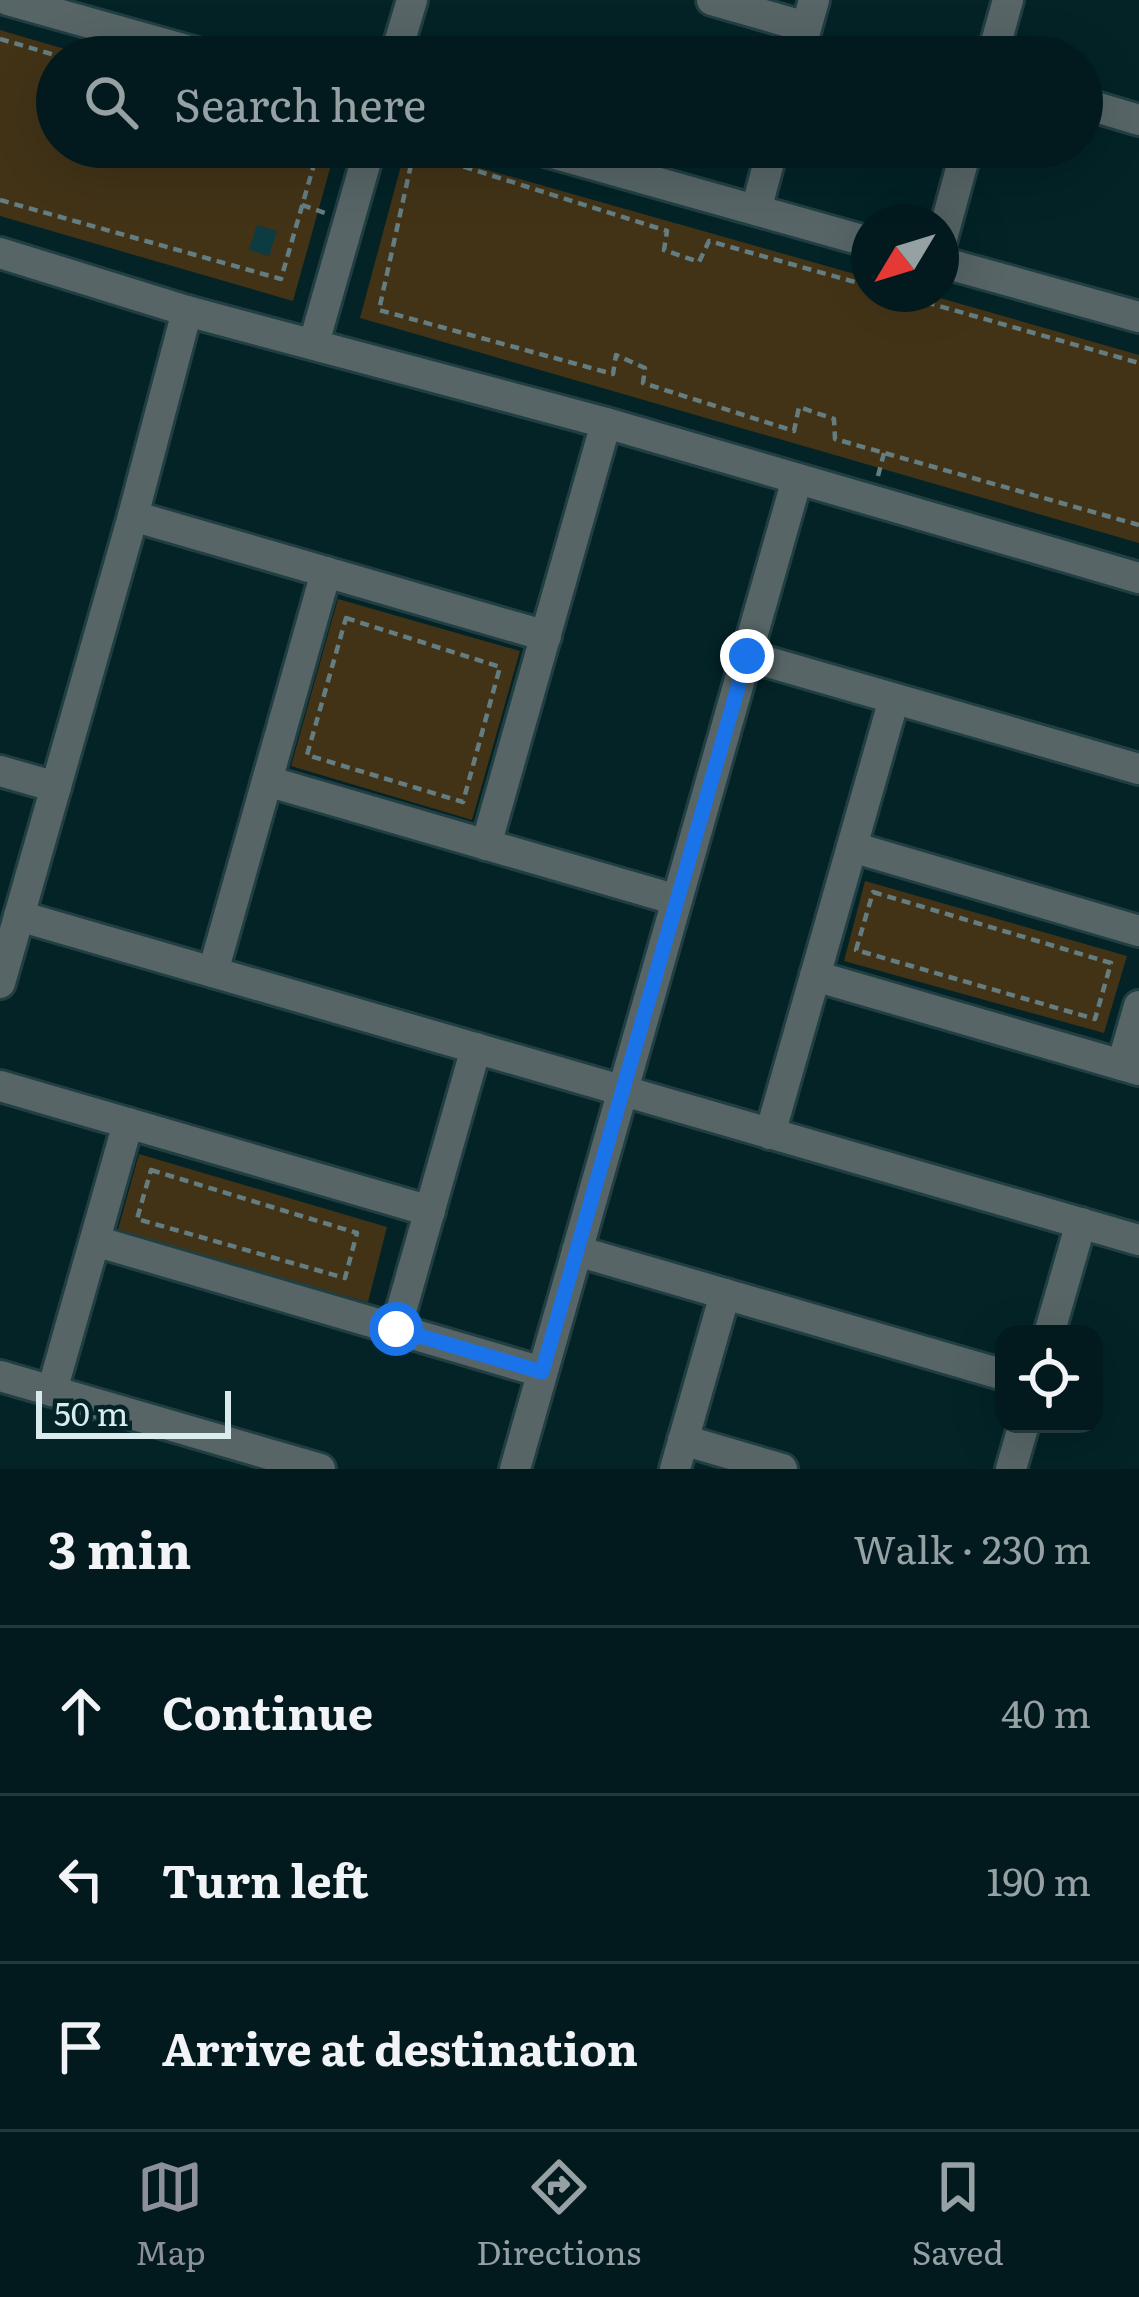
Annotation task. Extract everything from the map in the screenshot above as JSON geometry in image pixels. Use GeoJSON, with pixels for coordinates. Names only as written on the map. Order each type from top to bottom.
{"type":"FeatureCollection","features":[{"type":"Feature","properties":{"kind":"street"},"geometry":{"type":"LineString","coordinates":[[8,0],[136,36]]}},
{"type":"Feature","properties":{"kind":"street"},"geometry":{"type":"LineString","coordinates":[[401,36],[412,0]]}},
{"type":"Feature","properties":{"kind":"street"},"geometry":{"type":"LineString","coordinates":[[712,0],[810,13]]}},
{"type":"Feature","properties":{"kind":"street"},"geometry":{"type":"LineString","coordinates":[[998,36],[1008,0]]}},
{"type":"Feature","properties":{"kind":"street"},"geometry":{"type":"LineString","coordinates":[[1103,109],[1139,120]]}},
{"type":"Feature","properties":{"kind":"street"},"geometry":{"type":"LineString","coordinates":[[314,343],[364,168]]}},
{"type":"Feature","properties":{"kind":"street"},"geometry":{"type":"LineString","coordinates":[[606,168],[851,237]]}},
{"type":"Feature","properties":{"kind":"street"},"geometry":{"type":"LineString","coordinates":[[756,210],[767,168]]}},
{"type":"Feature","properties":{"kind":"street"},"geometry":{"type":"LineString","coordinates":[[951,204],[961,168]]}},
{"type":"Feature","properties":{"kind":"street"},"geometry":{"type":"LineString","coordinates":[[0,254],[187,311],[606,423],[1139,578]]}},
{"type":"Feature","properties":{"kind":"street"},"geometry":{"type":"LineString","coordinates":[[959,267],[1139,317]]}},
{"type":"Feature","properties":{"kind":"street"},"geometry":{"type":"LineString","coordinates":[[0,982],[187,311]]}},
{"type":"Feature","properties":{"kind":"street"},"geometry":{"type":"LineString","coordinates":[[486,844],[606,423]]}},
{"type":"Feature","properties":{"kind":"street"},"geometry":{"type":"LineString","coordinates":[[515,1469],[797,479]]}},
{"type":"Feature","properties":{"kind":"street"},"geometry":{"type":"LineString","coordinates":[[133,516],[546,636]]}},
{"type":"Feature","properties":{"kind":"street"},"geometry":{"type":"LineString","coordinates":[[213,972],[326,572]]}},
{"type":"Feature","properties":{"kind":"street"},"geometry":{"type":"LineString","coordinates":[[747,656],[1139,769]]}},
{"type":"Feature","properties":{"kind":"street"},"geometry":{"type":"LineString","coordinates":[[770,1134],[894,699]]}},
{"type":"Feature","properties":{"kind":"street"},"geometry":{"type":"LineString","coordinates":[[0,771],[56,787]]}},
{"type":"Feature","properties":{"kind":"street"},"geometry":{"type":"LineString","coordinates":[[267,781],[677,899]]}},
{"type":"Feature","properties":{"kind":"street"},"geometry":{"type":"LineString","coordinates":[[852,848],[1139,931]]}},
{"type":"Feature","properties":{"kind":"street"},"geometry":{"type":"LineString","coordinates":[[19,916],[1139,1240]]}},
{"type":"Feature","properties":{"kind":"street"},"geometry":{"type":"LineString","coordinates":[[815,976],[1131,1067],[1139,1006]]}},
{"type":"Feature","properties":{"kind":"street"},"geometry":{"type":"LineString","coordinates":[[396,1329],[476,1048]]}},
{"type":"Feature","properties":{"kind":"street"},"geometry":{"type":"LineString","coordinates":[[0,1086],[430,1211]]}},
{"type":"Feature","properties":{"kind":"street"},"geometry":{"type":"LineString","coordinates":[[52,1391],[128,1123]]}},
{"type":"Feature","properties":{"kind":"street"},"geometry":{"type":"LineString","coordinates":[[1052,1325],[1081,1223]]}},
{"type":"Feature","properties":{"kind":"street"},"geometry":{"type":"LineString","coordinates":[[94,1241],[542,1372]]}},
{"type":"Feature","properties":{"kind":"street"},"geometry":{"type":"LineString","coordinates":[[577,1252],[995,1372]]}},
{"type":"Feature","properties":{"kind":"street"},"geometry":{"type":"LineString","coordinates":[[725,1294],[679,1455],[782,1469]]}},
{"type":"Feature","properties":{"kind":"street"},"geometry":{"type":"LineString","coordinates":[[0,1376],[320,1469]]}},
{"type":"Feature","properties":{"kind":"street"},"geometry":{"type":"LineString","coordinates":[[1011,1469],[1021,1433]]}},
{"type":"Feature","properties":{"kind":"path"},"geometry":{"type":"LineString","coordinates":[[0,39],[36,49]]}},
{"type":"Feature","properties":{"kind":"path"},"geometry":{"type":"LineString","coordinates":[[0,200],[281,279],[313,168]]}},
{"type":"Feature","properties":{"kind":"path"},"geometry":{"type":"LineString","coordinates":[[410,168],[379,310],[613,374],[616,356],[645,368],[643,383],[794,430],[799,407],[834,419],[835,439],[1139,525]]}},
{"type":"Feature","properties":{"kind":"path"},"geometry":{"type":"LineString","coordinates":[[468,168],[667,231],[664,250],[699,262],[709,241],[851,281]]}},
{"type":"Feature","properties":{"kind":"path"},"geometry":{"type":"LineString","coordinates":[[959,312],[1139,363]]}},
{"type":"Feature","properties":{"kind":"path"},"geometry":{"type":"LineString","coordinates":[[346,618],[500,667],[463,802],[307,755],[346,618]]}},
{"type":"Feature","properties":{"kind":"path"},"geometry":{"type":"LineString","coordinates":[[873,892],[1112,963],[1096,1018],[856,950],[873,892]]}},
{"type":"Feature","properties":{"kind":"path"},"geometry":{"type":"LineString","coordinates":[[152,1170],[357,1233],[345,1278],[137,1219],[152,1170]]}},
{"type":"Feature","properties":{"kind":"shaded area"},"geometry":{"type":"Polygon","coordinates":[[[0,30],[36,41],[36,168],[330,168],[293,301],[0,216],[0,30]]]}},
{"type":"Feature","properties":{"kind":"shaded area"},"geometry":{"type":"Polygon","coordinates":[[[400,168],[480,168],[851,273],[851,312],[959,312],[959,303],[1139,355],[1139,543],[360,318],[400,168]]]}},
{"type":"Feature","properties":{"kind":"shaded area"},"geometry":{"type":"Polygon","coordinates":[[[338,599],[520,651],[472,820],[291,766],[338,599]]]}},
{"type":"Feature","properties":{"kind":"shaded area"},"geometry":{"type":"Polygon","coordinates":[[[865,881],[1127,956],[1104,1033],[844,961],[865,881]]]}},
{"type":"Feature","properties":{"kind":"shaded area"},"geometry":{"type":"Polygon","coordinates":[[[139,1154],[387,1227],[368,1302],[117,1233],[139,1154]]]}},
{"type":"Feature","properties":{"kind":"building"},"geometry":{"type":"Polygon","coordinates":[[[257,225],[277,231],[269,256],[249,250],[257,225]]]}},
{"type":"Feature","properties":{"kind":"route"},"geometry":{"type":"LineString","coordinates":[[396,1329],[542,1372],[747,656]]}}]}
